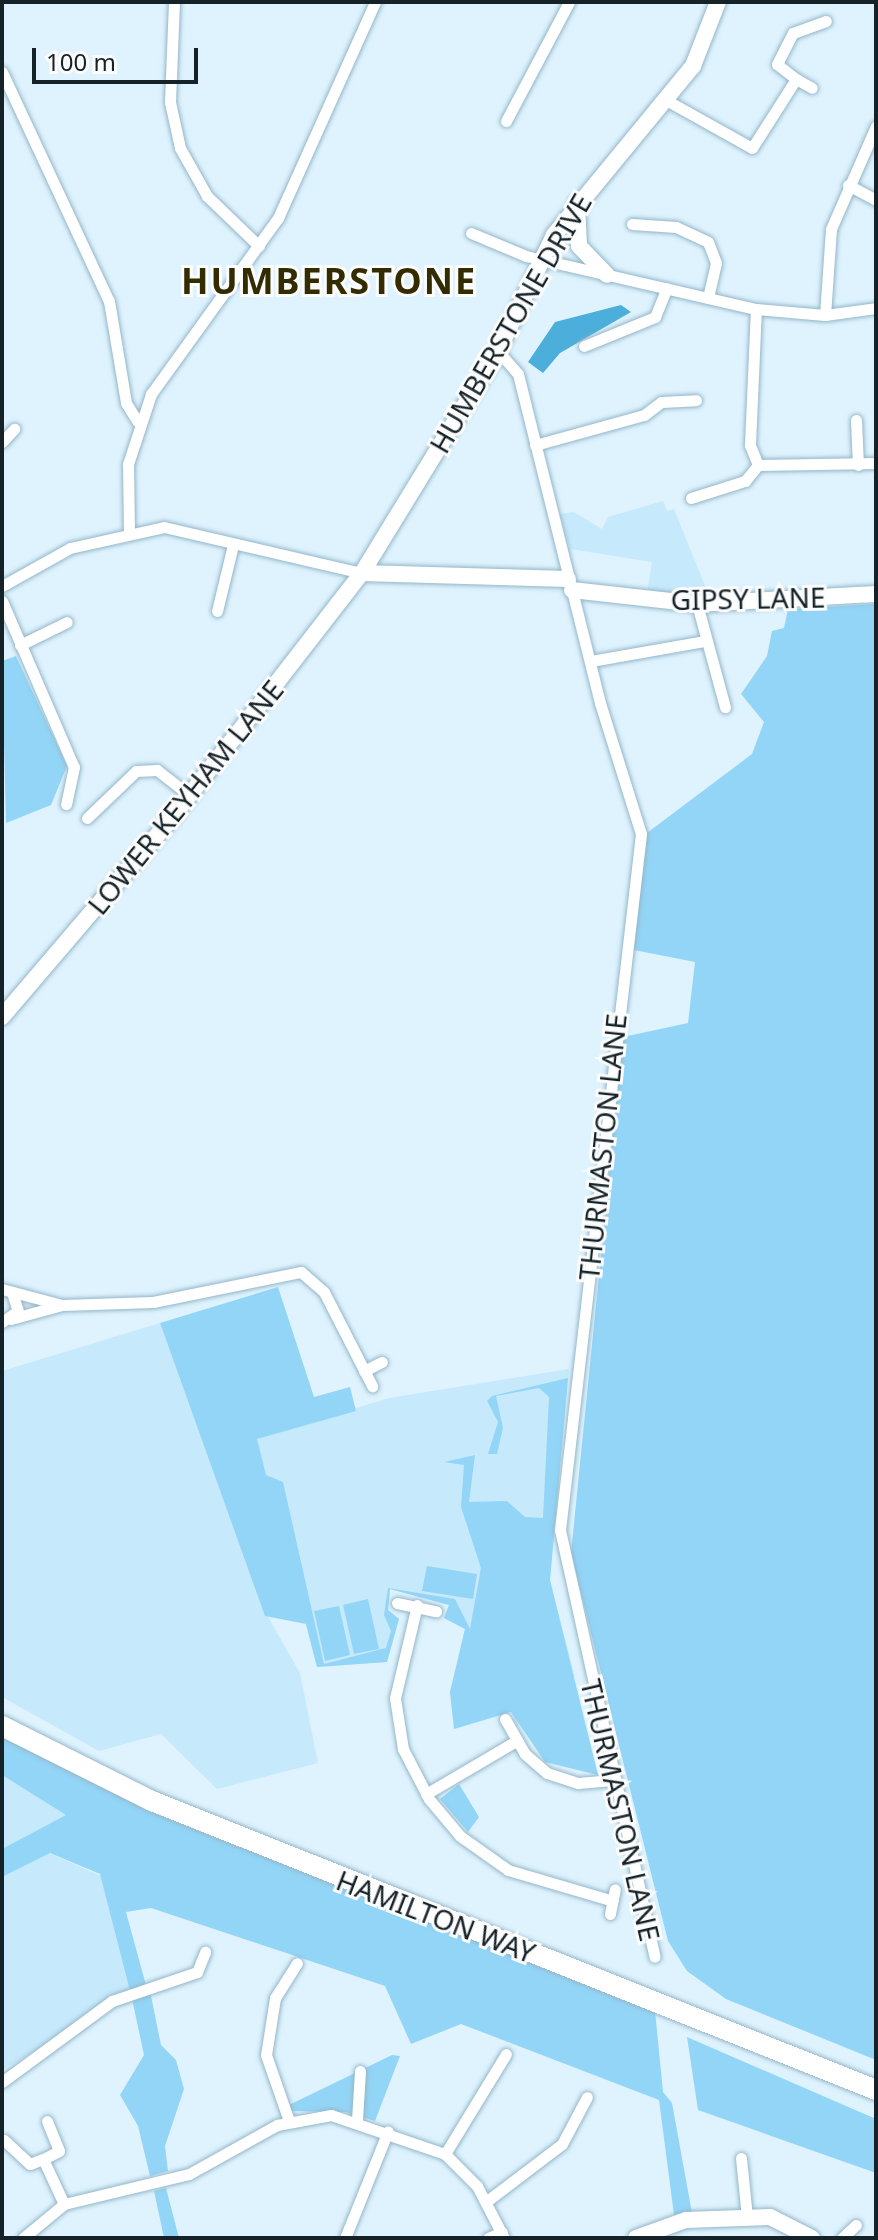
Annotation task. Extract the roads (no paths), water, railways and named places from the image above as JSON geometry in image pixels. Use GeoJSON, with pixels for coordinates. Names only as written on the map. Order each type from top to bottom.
{"type":"FeatureCollection","features":[{"type":"Feature","properties":{"kind":"highway","name":"HAMILTON WAY"},"geometry":{"type":"LineString","coordinates":[[2,1726],[121,1788],[876,2090]]}},
{"type":"Feature","properties":{"kind":"street"},"geometry":{"type":"LineString","coordinates":[[174,2],[170,102],[180,148],[207,196],[259,246]]}},
{"type":"Feature","properties":{"kind":"street"},"geometry":{"type":"LineString","coordinates":[[129,533],[123,508],[138,422],[166,369],[259,246],[332,111],[375,2]]}},
{"type":"Feature","properties":{"kind":"street"},"geometry":{"type":"LineString","coordinates":[[506,121],[569,2]]}},
{"type":"Feature","properties":{"kind":"street","name":"HUMBERSTONE DRIVE"},"geometry":{"type":"LineString","coordinates":[[362,573],[498,351],[542,259],[577,201],[666,100],[704,46],[718,2]]}},
{"type":"Feature","properties":{"kind":"street"},"geometry":{"type":"LineString","coordinates":[[812,88],[796,79],[777,60],[793,33],[826,21]]}},
{"type":"Feature","properties":{"kind":"street"},"geometry":{"type":"LineString","coordinates":[[2,72],[109,301],[126,403],[138,422]]}},
{"type":"Feature","properties":{"kind":"street"},"geometry":{"type":"LineString","coordinates":[[666,100],[752,148],[796,79]]}},
{"type":"Feature","properties":{"kind":"street"},"geometry":{"type":"LineString","coordinates":[[825,315],[831,229],[876,126]]}},
{"type":"Feature","properties":{"kind":"street"},"geometry":{"type":"LineString","coordinates":[[848,185],[876,200]]}},
{"type":"Feature","properties":{"kind":"street"},"geometry":{"type":"LineString","coordinates":[[577,201],[579,246],[607,275]]}},
{"type":"Feature","properties":{"kind":"street"},"geometry":{"type":"LineString","coordinates":[[632,224],[676,227],[708,242],[716,263],[708,298]]}},
{"type":"Feature","properties":{"kind":"street"},"geometry":{"type":"LineString","coordinates":[[471,233],[542,259],[756,309],[825,315],[876,308]]}},
{"type":"Feature","properties":{"kind":"street"},"geometry":{"type":"LineString","coordinates":[[584,346],[655,317],[667,288]]}},
{"type":"Feature","properties":{"kind":"street"},"geometry":{"type":"LineString","coordinates":[[756,309],[750,445],[758,465]]}},
{"type":"Feature","properties":{"kind":"street","name":"THURMASTON LANE"},"geometry":{"type":"LineString","coordinates":[[498,351],[518,374],[570,584],[641,834],[641,873],[620,990],[560,1530],[655,1957]]}},
{"type":"Feature","properties":{"kind":"street"},"geometry":{"type":"LineString","coordinates":[[535,445],[644,415],[661,402],[696,400]]}},
{"type":"Feature","properties":{"kind":"street"},"geometry":{"type":"LineString","coordinates":[[856,420],[858,465]]}},
{"type":"Feature","properties":{"kind":"street"},"geometry":{"type":"LineString","coordinates":[[2,442],[14,429]]}},
{"type":"Feature","properties":{"kind":"street"},"geometry":{"type":"LineString","coordinates":[[758,465],[876,463]]}},
{"type":"Feature","properties":{"kind":"street"},"geometry":{"type":"LineString","coordinates":[[691,498],[745,481],[758,465]]}},
{"type":"Feature","properties":{"kind":"street"},"geometry":{"type":"LineString","coordinates":[[2,586],[46,558],[129,533],[182,528],[233,545],[362,573]]}},
{"type":"Feature","properties":{"kind":"street"},"geometry":{"type":"LineString","coordinates":[[217,611],[233,545]]}},
{"type":"Feature","properties":{"kind":"street","name":"GIPSY LANE"},"geometry":{"type":"LineString","coordinates":[[362,573],[570,584],[697,604],[876,594]]}},
{"type":"Feature","properties":{"kind":"street","name":"LOWER KEYHAM LANE"},"geometry":{"type":"LineString","coordinates":[[2,1017],[189,795],[362,573]]}},
{"type":"Feature","properties":{"kind":"street"},"geometry":{"type":"LineString","coordinates":[[2,601],[74,767],[66,804]]}},
{"type":"Feature","properties":{"kind":"street"},"geometry":{"type":"LineString","coordinates":[[697,604],[725,707]]}},
{"type":"Feature","properties":{"kind":"street"},"geometry":{"type":"LineString","coordinates":[[20,645],[67,622]]}},
{"type":"Feature","properties":{"kind":"street"},"geometry":{"type":"LineString","coordinates":[[591,661],[705,641]]}},
{"type":"Feature","properties":{"kind":"street"},"geometry":{"type":"LineString","coordinates":[[87,818],[136,771],[157,770],[189,795]]}},
{"type":"Feature","properties":{"kind":"street"},"geometry":{"type":"LineString","coordinates":[[6,1321],[62,1305],[175,1299],[301,1272],[324,1292],[372,1386]]}},
{"type":"Feature","properties":{"kind":"street"},"geometry":{"type":"LineString","coordinates":[[6,1288],[62,1305]]}},
{"type":"Feature","properties":{"kind":"street"},"geometry":{"type":"LineString","coordinates":[[6,1288],[19,1306],[6,1321]]}},
{"type":"Feature","properties":{"kind":"street"},"geometry":{"type":"LineString","coordinates":[[364,1371],[382,1362]]}},
{"type":"Feature","properties":{"kind":"street"},"geometry":{"type":"LineString","coordinates":[[397,1603],[436,1611]]}},
{"type":"Feature","properties":{"kind":"street"},"geometry":{"type":"LineString","coordinates":[[417,1605],[395,1698],[403,1749],[426,1794],[460,1836],[508,1870],[613,1901]]}},
{"type":"Feature","properties":{"kind":"street"},"geometry":{"type":"LineString","coordinates":[[505,1719],[516,1741],[557,1777],[615,1780]]}},
{"type":"Feature","properties":{"kind":"street"},"geometry":{"type":"LineString","coordinates":[[426,1794],[516,1741]]}},
{"type":"Feature","properties":{"kind":"street"},"geometry":{"type":"LineString","coordinates":[[610,1914],[615,1889]]}},
{"type":"Feature","properties":{"kind":"street"},"geometry":{"type":"LineString","coordinates":[[2,2082],[112,2001],[197,1972],[205,1952]]}},
{"type":"Feature","properties":{"kind":"street"},"geometry":{"type":"LineString","coordinates":[[289,2121],[266,2055],[275,1998],[297,1963]]}},
{"type":"Feature","properties":{"kind":"street"},"geometry":{"type":"LineString","coordinates":[[445,2154],[506,2054]]}},
{"type":"Feature","properties":{"kind":"street"},"geometry":{"type":"LineString","coordinates":[[357,2120],[360,2071]]}},
{"type":"Feature","properties":{"kind":"street"},"geometry":{"type":"LineString","coordinates":[[487,2201],[562,2144],[587,2097]]}},
{"type":"Feature","properties":{"kind":"street"},"geometry":{"type":"LineString","coordinates":[[23,2238],[64,2204],[197,2170],[289,2121],[331,2115],[357,2120],[445,2154],[487,2201],[503,2235],[488,2238]]}},
{"type":"Feature","properties":{"kind":"street"},"geometry":{"type":"LineString","coordinates":[[4,2140],[30,2164],[43,2159],[59,2151],[47,2121]]}},
{"type":"Feature","properties":{"kind":"street"},"geometry":{"type":"LineString","coordinates":[[345,2238],[388,2131]]}},
{"type":"Feature","properties":{"kind":"street"},"geometry":{"type":"LineString","coordinates":[[741,2158],[747,2217]]}},
{"type":"Feature","properties":{"kind":"street"},"geometry":{"type":"LineString","coordinates":[[43,2159],[64,2204]]}},
{"type":"Feature","properties":{"kind":"street"},"geometry":{"type":"LineString","coordinates":[[636,2238],[686,2220],[747,2217],[770,2217],[812,2238]]}},
{"type":"Feature","properties":{"kind":"street"},"geometry":{"type":"LineString","coordinates":[[842,2238],[856,2225]]}},
{"type":"Feature","properties":{"kind":"district","name":"HUMBERSTONE"},"geometry":{"type":"Point","coordinates":[329,281]}}]}
